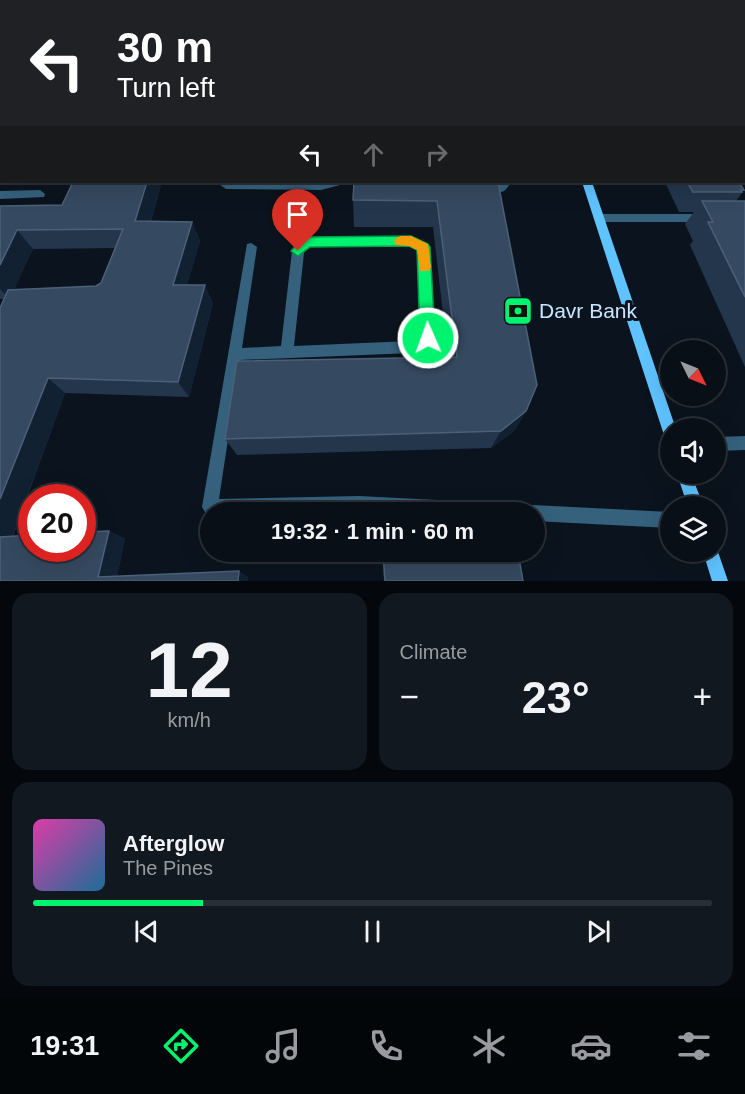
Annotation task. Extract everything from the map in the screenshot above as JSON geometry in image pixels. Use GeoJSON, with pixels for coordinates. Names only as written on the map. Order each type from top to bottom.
{"type":"FeatureCollection","features":[{"type":"Feature","properties":{"kind":"main road"},"geometry":{"type":"LineString","coordinates":[[587,183],[665,418]]}},
{"type":"Feature","properties":{"kind":"main road"},"geometry":{"type":"LineString","coordinates":[[714,562],[720,581]]}},
{"type":"Feature","properties":{"kind":"lane"},"geometry":{"type":"LineString","coordinates":[[223,183],[226,185],[321,186],[332,183]]}},
{"type":"Feature","properties":{"kind":"lane"},"geometry":{"type":"LineString","coordinates":[[468,188],[501,188],[505,183]]}},
{"type":"Feature","properties":{"kind":"lane"},"geometry":{"type":"LineString","coordinates":[[0,195],[40,194]]}},
{"type":"Feature","properties":{"kind":"lane"},"geometry":{"type":"LineString","coordinates":[[599,218],[711,218]]}},
{"type":"Feature","properties":{"kind":"lane"},"geometry":{"type":"LineString","coordinates":[[234,354],[287,352],[412,347],[428,338],[424,247],[411,241],[307,242],[298,251],[287,352]]}},
{"type":"Feature","properties":{"kind":"lane"},"geometry":{"type":"LineString","coordinates":[[211,502],[251,247]]}},
{"type":"Feature","properties":{"kind":"lane"},"geometry":{"type":"LineString","coordinates":[[726,444],[745,443]]}},
{"type":"Feature","properties":{"kind":"lane"},"geometry":{"type":"LineString","coordinates":[[545,514],[660,519]]}},
{"type":"Feature","properties":{"kind":"building"},"geometry":{"type":"Polygon","coordinates":[[[73,183],[147,183],[135,221],[192,222],[173,285],[205,285],[178,382],[48,378],[0,499],[0,308],[8,290],[96,286],[101,283],[123,229],[17,230],[0,265],[0,206],[62,205],[73,183]]]}},
{"type":"Feature","properties":{"kind":"building"},"geometry":{"type":"Polygon","coordinates":[[[354,183],[498,183],[537,385],[526,411],[501,431],[225,439],[237,361],[457,357],[437,201],[353,200],[354,183]]]}},
{"type":"Feature","properties":{"kind":"building"},"geometry":{"type":"Polygon","coordinates":[[[688,183],[740,183],[744,190],[741,190],[742,192],[693,192],[688,183]]]}},
{"type":"Feature","properties":{"kind":"building"},"geometry":{"type":"Polygon","coordinates":[[[702,201],[745,201],[745,297],[708,222],[713,222],[702,201]]]}},
{"type":"Feature","properties":{"kind":"building"},"geometry":{"type":"Polygon","coordinates":[[[96,531],[109,531],[98,577],[239,571],[238,581],[0,581],[0,537],[18,536],[18,562],[96,562],[96,531]]]}},
{"type":"Feature","properties":{"kind":"building"},"geometry":{"type":"Polygon","coordinates":[[[384,562],[520,562],[523,581],[385,581],[384,562]]]}},
{"type":"Feature","properties":{"kind":"slow traffic"},"geometry":{"type":"LineString","coordinates":[[401,241],[411,241],[424,247],[425,267]]}},
{"type":"Feature","properties":{"kind":"place","name":"Davr Bank"},"geometry":{"type":"Point","coordinates":[518,311]}},
{"type":"Feature","properties":{"kind":"route"},"geometry":{"type":"LineString","coordinates":[[298,251],[307,242],[411,241],[424,247],[428,338]]}}]}
